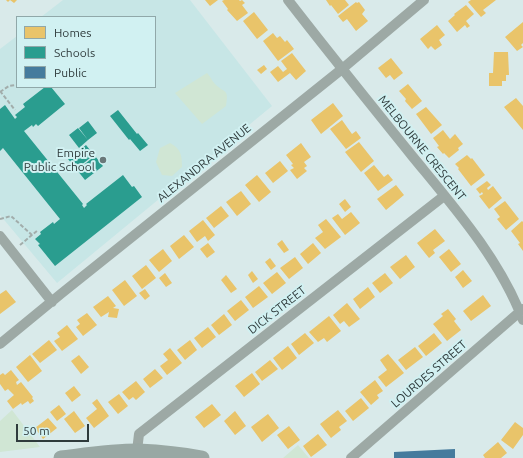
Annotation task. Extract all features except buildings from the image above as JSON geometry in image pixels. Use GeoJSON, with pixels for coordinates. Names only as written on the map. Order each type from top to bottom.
{"type":"FeatureCollection","features":[{"type":"Feature","properties":{"kind":"main road"},"geometry":{"type":"LineString","coordinates":[[61,458],[96,453],[137,451],[180,454],[202,458]]}},
{"type":"Feature","properties":{"kind":"street","name":"MELBOURNE CRESCENT"},"geometry":{"type":"LineString","coordinates":[[288,0],[481,244],[501,273],[522,314]]}},
{"type":"Feature","properties":{"kind":"street","name":"ALEXANDRA AVENUE"},"geometry":{"type":"LineString","coordinates":[[0,344],[342,69],[424,0]]}},
{"type":"Feature","properties":{"kind":"street","name":"DICK STREET"},"geometry":{"type":"LineString","coordinates":[[137,451],[139,434],[444,196]]}},
{"type":"Feature","properties":{"kind":"street"},"geometry":{"type":"LineString","coordinates":[[0,236],[52,302]]}},
{"type":"Feature","properties":{"kind":"street","name":"LOURDES STREET"},"geometry":{"type":"LineString","coordinates":[[351,458],[522,314]]}},
{"type":"Feature","properties":{"kind":"path"},"geometry":{"type":"LineString","coordinates":[[15,110],[0,91],[9,86],[16,85]]}},
{"type":"Feature","properties":{"kind":"path"},"geometry":{"type":"LineString","coordinates":[[0,219],[11,216],[32,235]]}},
{"type":"Feature","properties":{"kind":"path"},"geometry":{"type":"LineString","coordinates":[[20,245],[38,230]]}},
{"type":"Feature","properties":{"kind":"shaded area","name":"Empire Public School"},"geometry":{"type":"Polygon","coordinates":[[[63,0],[190,0],[272,106],[57,283],[0,215],[0,49],[16,37],[16,88],[156,88],[156,16],[42,16],[63,0]]]}},
{"type":"Feature","properties":{"kind":"green space"},"geometry":{"type":"Polygon","coordinates":[[[207,73],[215,84],[225,92],[227,100],[226,106],[202,124],[175,93],[207,73]]]}},
{"type":"Feature","properties":{"kind":"green space"},"geometry":{"type":"Polygon","coordinates":[[[170,143],[179,150],[182,163],[182,167],[172,176],[162,175],[156,162],[160,148],[170,143]]]}},
{"type":"Feature","properties":{"kind":"green space"},"geometry":{"type":"Polygon","coordinates":[[[12,410],[40,447],[0,452],[0,421],[12,410]]]}},
{"type":"Feature","properties":{"kind":"green space"},"geometry":{"type":"Polygon","coordinates":[[[298,445],[309,458],[283,458],[298,445]]]}},
{"type":"Feature","properties":{"kind":"place","name":"Empire Public School"},"geometry":{"type":"Point","coordinates":[103,160]}}]}
